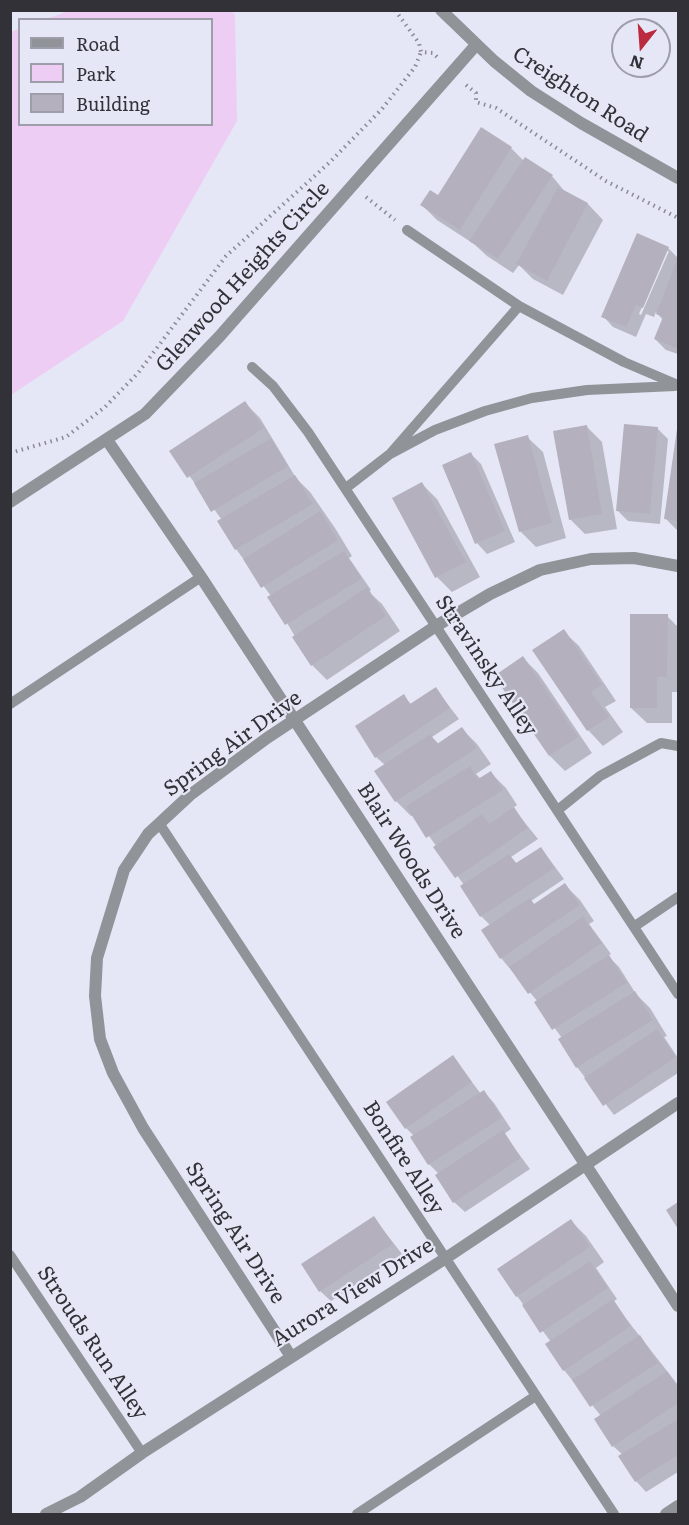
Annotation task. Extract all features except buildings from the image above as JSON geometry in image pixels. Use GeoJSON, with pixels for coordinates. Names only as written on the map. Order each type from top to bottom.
{"type":"FeatureCollection","features":[{"type":"Feature","properties":{"kind":"street","name":"Creighton Road"},"geometry":{"type":"LineString","coordinates":[[441,10],[476,45],[551,104],[678,178]]}},
{"type":"Feature","properties":{"kind":"street","name":"Glenwood Heights Circle"},"geometry":{"type":"LineString","coordinates":[[10,502],[145,414],[180,379],[476,45]]}},
{"type":"Feature","properties":{"kind":"street","name":"Blair Woods Drive"},"geometry":{"type":"LineString","coordinates":[[107,440],[201,577],[678,1306]]}},
{"type":"Feature","properties":{"kind":"street","name":"Spring Air Drive"},"geometry":{"type":"LineString","coordinates":[[290,1355],[143,1128],[113,1073],[100,1039],[94,996],[97,958],[124,870],[148,834],[190,795],[295,720],[436,626],[490,594],[540,570],[591,559],[634,558],[678,566]]}},
{"type":"Feature","properties":{"kind":"street","name":"Aurora View Drive"},"geometry":{"type":"LineString","coordinates":[[46,1515],[80,1497],[290,1355],[446,1258],[678,1102]]}},
{"type":"Feature","properties":{"kind":"street"},"geometry":{"type":"LineString","coordinates":[[666,1515],[678,1506]]}},
{"type":"Feature","properties":{"kind":"lane"},"geometry":{"type":"LineString","coordinates":[[407,230],[519,306],[624,362],[678,385]]}},
{"type":"Feature","properties":{"kind":"lane"},"geometry":{"type":"LineString","coordinates":[[390,454],[519,306]]}},
{"type":"Feature","properties":{"kind":"lane","name":"Stravinsky Alley"},"geometry":{"type":"LineString","coordinates":[[252,367],[273,386],[346,488],[559,809],[678,994]]}},
{"type":"Feature","properties":{"kind":"lane"},"geometry":{"type":"LineString","coordinates":[[346,488],[390,454],[435,430],[485,411],[532,398],[586,390],[678,385]]}},
{"type":"Feature","properties":{"kind":"lane"},"geometry":{"type":"LineString","coordinates":[[10,704],[201,577]]}},
{"type":"Feature","properties":{"kind":"lane"},"geometry":{"type":"LineString","coordinates":[[559,809],[600,776],[661,743],[678,746]]}},
{"type":"Feature","properties":{"kind":"lane","name":"Bonfire Alley"},"geometry":{"type":"LineString","coordinates":[[159,824],[446,1258],[534,1397],[614,1515]]}},
{"type":"Feature","properties":{"kind":"lane"},"geometry":{"type":"LineString","coordinates":[[635,926],[678,897]]}},
{"type":"Feature","properties":{"kind":"lane","name":"Strouds Run Alley"},"geometry":{"type":"LineString","coordinates":[[10,1255],[142,1453]]}},
{"type":"Feature","properties":{"kind":"lane"},"geometry":{"type":"LineString","coordinates":[[357,1515],[534,1397]]}},
{"type":"Feature","properties":{"kind":"path"},"geometry":{"type":"LineString","coordinates":[[10,453],[66,437],[105,407],[138,373],[226,256],[277,207],[329,163],[382,109],[415,67],[421,52],[419,43],[395,10]]}},
{"type":"Feature","properties":{"kind":"path"},"geometry":{"type":"LineString","coordinates":[[421,52],[433,53],[476,93],[476,102],[496,108],[606,181],[678,218]]}},
{"type":"Feature","properties":{"kind":"path"},"geometry":{"type":"LineString","coordinates":[[351,185],[407,230]]}},
{"type":"Feature","properties":{"kind":"green space"},"geometry":{"type":"Polygon","coordinates":[[[72,10],[227,10],[235,14],[237,121],[123,321],[11,395],[11,32],[18,29],[18,126],[213,126],[213,18],[49,18],[72,10]]]}}]}
